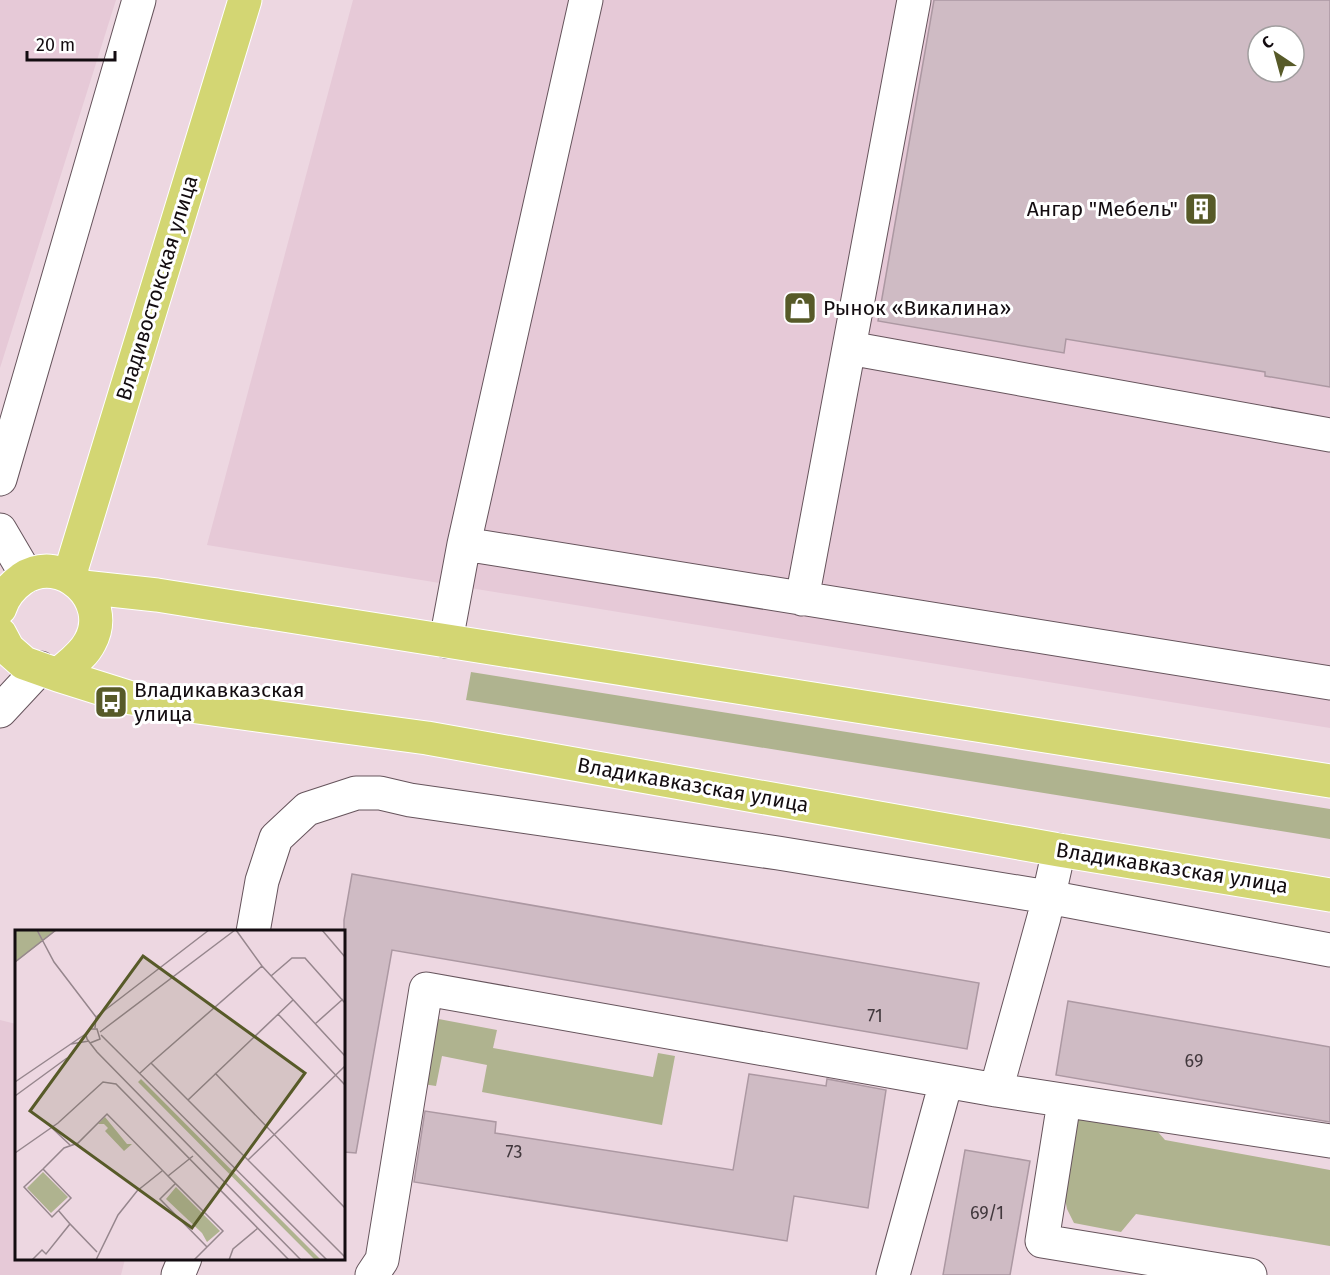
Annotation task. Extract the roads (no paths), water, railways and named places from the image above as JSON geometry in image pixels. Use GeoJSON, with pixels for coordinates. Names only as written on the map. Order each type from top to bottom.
{"type":"FeatureCollection","features":[{"type":"Feature","properties":{"kind":"main road","name":"Владивостокская улица"},"geometry":{"type":"LineString","coordinates":[[76,582],[245,0]]}},
{"type":"Feature","properties":{"kind":"main road"},"geometry":{"type":"LineString","coordinates":[[0,608],[12,586],[27,576],[54,572],[76,582],[1330,781]]}},
{"type":"Feature","properties":{"kind":"main road"},"geometry":{"type":"LineString","coordinates":[[0,634],[8,649],[24,663],[49,672],[84,652],[94,634],[96,616],[93,602],[76,582]]}},
{"type":"Feature","properties":{"kind":"main road","name":"Владикавказская улица"},"geometry":{"type":"LineString","coordinates":[[49,672],[130,698],[427,738],[1059,850],[1330,895]]}},
{"type":"Feature","properties":{"kind":"street"},"geometry":{"type":"LineString","coordinates":[[0,479],[139,0]]}},
{"type":"Feature","properties":{"kind":"street"},"geometry":{"type":"LineString","coordinates":[[446,641],[464,544],[586,0]]}},
{"type":"Feature","properties":{"kind":"street"},"geometry":{"type":"LineString","coordinates":[[802,599],[914,0]]}},
{"type":"Feature","properties":{"kind":"street"},"geometry":{"type":"LineString","coordinates":[[849,348],[1330,435]]}},
{"type":"Feature","properties":{"kind":"street"},"geometry":{"type":"LineString","coordinates":[[0,530],[27,576]]}},
{"type":"Feature","properties":{"kind":"street"},"geometry":{"type":"LineString","coordinates":[[464,544],[1330,683]]}},
{"type":"Feature","properties":{"kind":"street"},"geometry":{"type":"LineString","coordinates":[[0,711],[49,672]]}},
{"type":"Feature","properties":{"kind":"street"},"geometry":{"type":"LineString","coordinates":[[253,930],[262,881],[276,838],[307,809],[356,793],[380,794],[778,852],[1048,897],[1330,950]]}},
{"type":"Feature","properties":{"kind":"street"},"geometry":{"type":"LineString","coordinates":[[996,1090],[1044,917],[1059,850]]}},
{"type":"Feature","properties":{"kind":"street"},"geometry":{"type":"LineString","coordinates":[[372,1275],[382,1260],[426,989],[1064,1102],[1330,1141]]}},
{"type":"Feature","properties":{"kind":"street"},"geometry":{"type":"LineString","coordinates":[[893,1275],[946,1082]]}},
{"type":"Feature","properties":{"kind":"street"},"geometry":{"type":"LineString","coordinates":[[1064,1102],[1042,1241],[1250,1275]]}},
{"type":"Feature","properties":{"kind":"street"},"geometry":{"type":"LineString","coordinates":[[178,1275],[184,1260]]}},
{"type":"Feature","properties":{"kind":"place","name":"Ангар \"Мебель\""},"geometry":{"type":"Point","coordinates":[1201,209]}},
{"type":"Feature","properties":{"kind":"place","name":"Рынок «Викалина»"},"geometry":{"type":"Point","coordinates":[800,308]}},
{"type":"Feature","properties":{"kind":"place","name":"Владикавказская улица"},"geometry":{"type":"Point","coordinates":[111,702]}}]}
